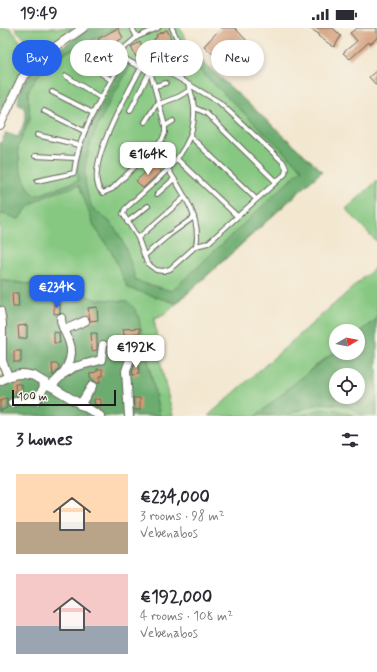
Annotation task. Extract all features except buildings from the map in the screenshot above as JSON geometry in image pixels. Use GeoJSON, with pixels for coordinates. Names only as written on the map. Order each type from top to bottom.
{"type":"FeatureCollection","features":[{"type":"Feature","properties":{"kind":"street"},"geometry":{"type":"LineString","coordinates":[[0,125],[22,78],[48,52],[83,28]]}},
{"type":"Feature","properties":{"kind":"street"},"geometry":{"type":"LineString","coordinates":[[0,311],[2,322],[2,361],[8,376]]}},
{"type":"Feature","properties":{"kind":"street"},"geometry":{"type":"LineString","coordinates":[[61,318],[61,324],[71,347],[65,372]]}},
{"type":"Feature","properties":{"kind":"street"},"geometry":{"type":"LineString","coordinates":[[64,330],[85,321]]}},
{"type":"Feature","properties":{"kind":"street"},"geometry":{"type":"LineString","coordinates":[[12,403],[24,399],[36,401],[47,384],[65,372],[74,367],[102,360],[103,345]]}},
{"type":"Feature","properties":{"kind":"street"},"geometry":{"type":"LineString","coordinates":[[129,416],[126,372],[134,350]]}},
{"type":"Feature","properties":{"kind":"street"},"geometry":{"type":"LineString","coordinates":[[0,382],[8,376],[24,373],[47,384],[100,416]]}},
{"type":"Feature","properties":{"kind":"street"},"geometry":{"type":"LineString","coordinates":[[80,405],[92,386]]}},
{"type":"Feature","properties":{"kind":"lane"},"geometry":{"type":"LineString","coordinates":[[132,28],[137,37]]}},
{"type":"Feature","properties":{"kind":"lane"},"geometry":{"type":"LineString","coordinates":[[128,45],[137,37],[158,28]]}},
{"type":"Feature","properties":{"kind":"lane"},"geometry":{"type":"LineString","coordinates":[[172,28],[178,40]]}},
{"type":"Feature","properties":{"kind":"lane"},"geometry":{"type":"LineString","coordinates":[[66,76],[101,98]]}},
{"type":"Feature","properties":{"kind":"lane"},"geometry":{"type":"LineString","coordinates":[[106,76],[112,80]]}},
{"type":"Feature","properties":{"kind":"lane"},"geometry":{"type":"LineString","coordinates":[[37,181],[74,173],[79,145],[84,131],[114,76]]}},
{"type":"Feature","properties":{"kind":"lane"},"geometry":{"type":"LineString","coordinates":[[137,76],[122,104],[100,155],[97,183],[103,193],[112,189],[162,140],[165,132],[165,126],[151,76]]}},
{"type":"Feature","properties":{"kind":"lane"},"geometry":{"type":"LineString","coordinates":[[130,111],[148,76]]}},
{"type":"Feature","properties":{"kind":"lane"},"geometry":{"type":"LineString","coordinates":[[174,76],[219,102],[283,162],[286,168],[285,174],[208,243],[196,246],[170,269],[163,271],[151,267],[147,263],[138,238],[123,214],[125,210],[178,160],[190,137],[195,108],[188,84]]}},
{"type":"Feature","properties":{"kind":"lane"},"geometry":{"type":"LineString","coordinates":[[154,86],[166,84]]}},
{"type":"Feature","properties":{"kind":"lane"},"geometry":{"type":"LineString","coordinates":[[145,122],[156,105],[178,97],[190,90]]}},
{"type":"Feature","properties":{"kind":"lane"},"geometry":{"type":"LineString","coordinates":[[52,92],[93,113]]}},
{"type":"Feature","properties":{"kind":"lane"},"geometry":{"type":"LineString","coordinates":[[195,108],[206,112],[276,182]]}},
{"type":"Feature","properties":{"kind":"lane"},"geometry":{"type":"LineString","coordinates":[[44,112],[84,131]]}},
{"type":"Feature","properties":{"kind":"lane"},"geometry":{"type":"LineString","coordinates":[[165,126],[173,121]]}},
{"type":"Feature","properties":{"kind":"lane"},"geometry":{"type":"LineString","coordinates":[[37,135],[79,145]]}},
{"type":"Feature","properties":{"kind":"lane"},"geometry":{"type":"LineString","coordinates":[[190,137],[256,199]]}},
{"type":"Feature","properties":{"kind":"lane"},"geometry":{"type":"LineString","coordinates":[[35,156],[76,158]]}},
{"type":"Feature","properties":{"kind":"lane"},"geometry":{"type":"LineString","coordinates":[[178,160],[237,216]]}},
{"type":"Feature","properties":{"kind":"lane"},"geometry":{"type":"LineString","coordinates":[[168,169],[185,197],[194,218],[198,236],[196,246]]}},
{"type":"Feature","properties":{"kind":"lane"},"geometry":{"type":"LineString","coordinates":[[157,194],[174,179]]}},
{"type":"Feature","properties":{"kind":"lane"},"geometry":{"type":"LineString","coordinates":[[138,238],[160,217],[185,197]]}},
{"type":"Feature","properties":{"kind":"lane"},"geometry":{"type":"LineString","coordinates":[[127,222],[148,206]]}},
{"type":"Feature","properties":{"kind":"lane"},"geometry":{"type":"LineString","coordinates":[[144,256],[169,234],[194,218]]}},
{"type":"Feature","properties":{"kind":"green space"},"geometry":{"type":"Polygon","coordinates":[[[0,28],[10,28],[19,40],[12,40],[12,76],[20,76],[9,94],[0,114],[0,28]]]}},
{"type":"Feature","properties":{"kind":"green space"},"geometry":{"type":"Polygon","coordinates":[[[14,28],[74,28],[58,40],[26,40],[14,28]]]}},
{"type":"Feature","properties":{"kind":"green space"},"geometry":{"type":"Polygon","coordinates":[[[89,28],[118,28],[104,33],[93,40],[72,40],[89,28]]]}},
{"type":"Feature","properties":{"kind":"green space"},"geometry":{"type":"Polygon","coordinates":[[[113,28],[180,28],[186,40],[136,40],[136,76],[203,76],[203,62],[211,70],[211,76],[218,76],[322,171],[164,315],[154,319],[162,370],[173,416],[160,416],[154,394],[148,359],[94,299],[83,294],[45,289],[36,285],[0,280],[0,213],[19,219],[31,205],[38,200],[79,184],[78,181],[35,196],[29,189],[20,170],[18,143],[30,119],[28,93],[30,87],[38,76],[62,76],[62,55],[70,51],[70,76],[128,76],[128,40],[93,40],[113,28]]]}},
{"type":"Feature","properties":{"kind":"green space"},"geometry":{"type":"Polygon","coordinates":[[[70,41],[70,51],[62,55],[62,47],[70,41]]]}},
{"type":"Feature","properties":{"kind":"green space"},"geometry":{"type":"Polygon","coordinates":[[[203,62],[211,70],[211,76],[218,76],[322,171],[176,303],[128,288],[112,253],[94,226],[79,185],[45,197],[31,206],[19,219],[0,213],[0,144],[6,133],[18,137],[24,123],[25,110],[18,103],[20,89],[29,76],[38,76],[30,87],[28,93],[30,119],[18,147],[20,169],[29,189],[35,196],[78,181],[77,162],[82,144],[118,76],[124,76],[94,134],[86,164],[86,190],[92,208],[109,221],[122,241],[136,281],[172,291],[302,169],[203,74],[203,62]]]}},
{"type":"Feature","properties":{"kind":"green space"},"geometry":{"type":"Polygon","coordinates":[[[377,181],[377,242],[346,209],[377,181]]]}},
{"type":"Feature","properties":{"kind":"green space"},"geometry":{"type":"Polygon","coordinates":[[[377,266],[377,319],[365,328],[365,324],[329,324],[329,356],[313,367],[300,380],[256,416],[208,416],[377,266]]]}},
{"type":"Feature","properties":{"kind":"green space"},"geometry":{"type":"Polygon","coordinates":[[[0,280],[36,285],[45,289],[83,294],[94,299],[127,301],[135,309],[138,315],[160,416],[0,416],[0,378],[5,374],[0,367],[0,280]]]}},
{"type":"Feature","properties":{"kind":"green space"},"geometry":{"type":"Polygon","coordinates":[[[377,319],[377,416],[365,416],[346,405],[334,404],[365,404],[365,368],[329,368],[329,404],[321,403],[293,412],[287,416],[256,416],[329,356],[329,360],[365,360],[365,328],[377,319]]]}},
{"type":"Feature","properties":{"kind":"green space"},"geometry":{"type":"Polygon","coordinates":[[[321,403],[346,405],[365,416],[315,411],[300,416],[287,416],[293,412],[321,403]]]}},
{"type":"Feature","properties":{"kind":"green space"},"geometry":{"type":"Polygon","coordinates":[[[326,409],[337,410],[354,416],[300,416],[326,409]]]}}]}
